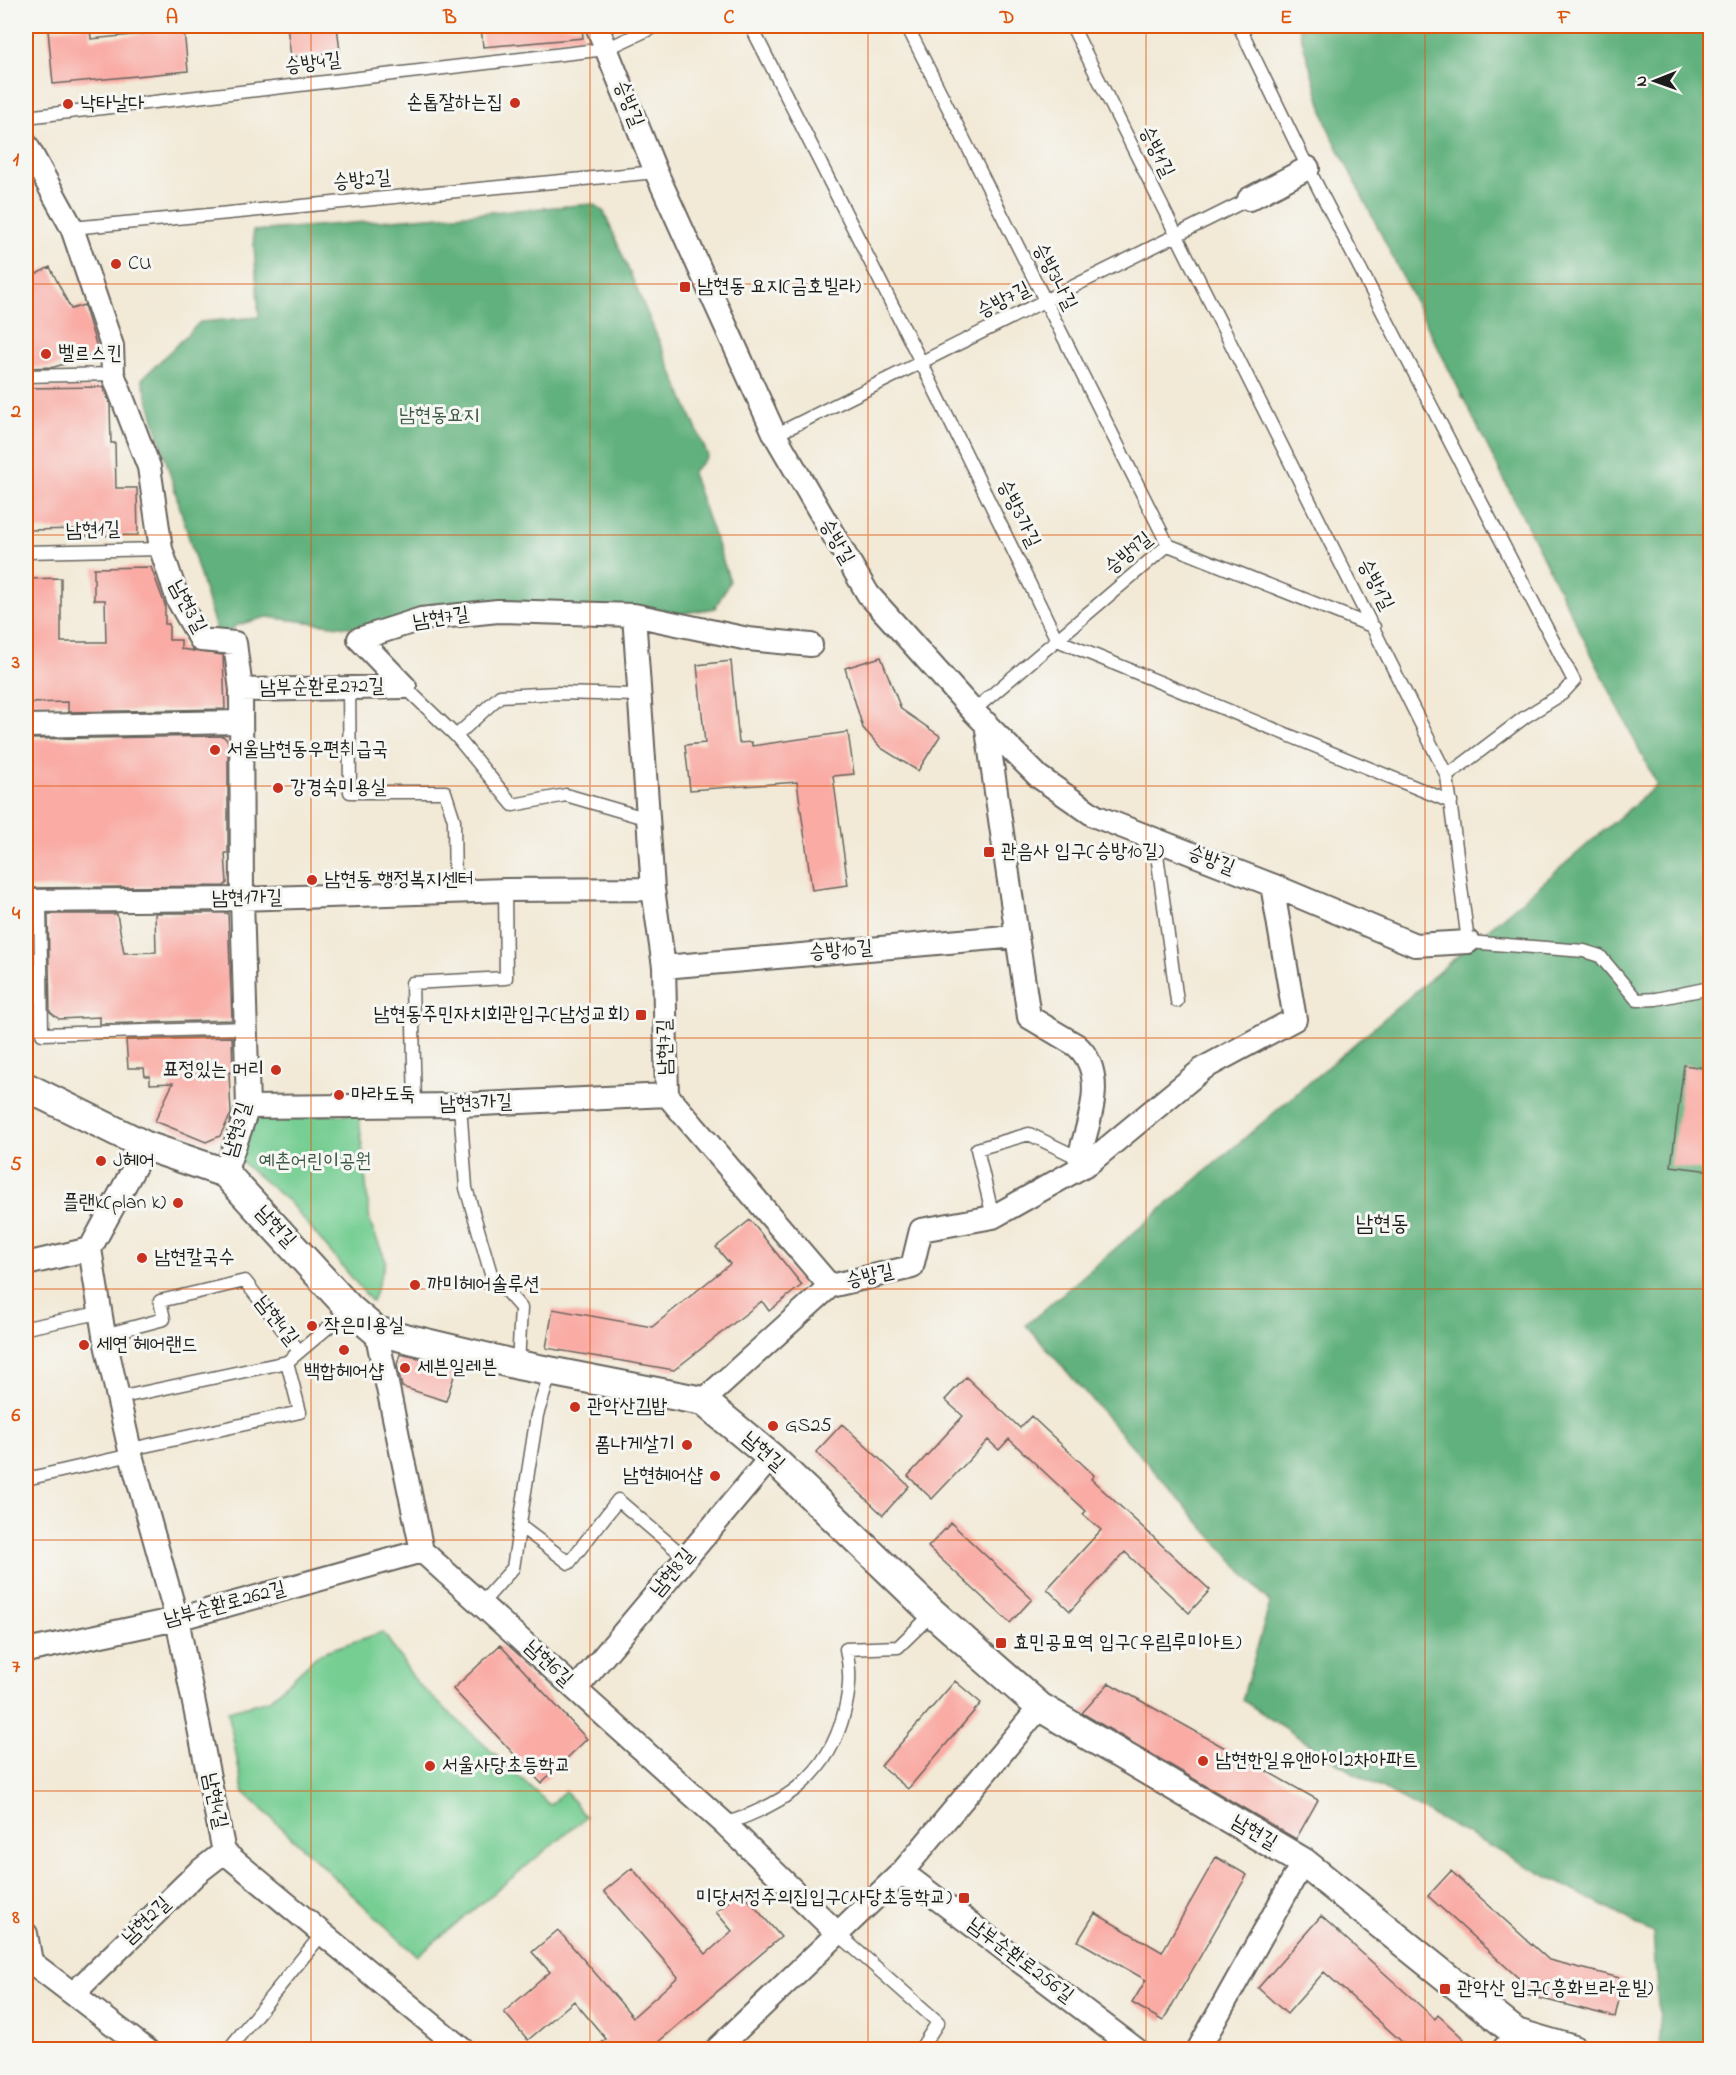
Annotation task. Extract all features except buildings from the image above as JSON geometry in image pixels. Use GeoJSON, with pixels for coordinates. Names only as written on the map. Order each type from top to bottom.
{"type":"FeatureCollection","features":[{"type":"Feature","properties":{"kind":"street","name":"승방길"},"geometry":{"type":"LineString","coordinates":[[597,26],[656,172],[775,435],[868,594],[980,717],[1039,777],[1095,816],[1272,885],[1415,945],[1468,942]]}},
{"type":"Feature","properties":{"kind":"street","name":"남현3길"},"geometry":{"type":"LineString","coordinates":[[26,144],[72,228],[112,346],[113,374],[149,467],[161,549],[178,600],[201,640],[235,643],[241,690],[242,899],[248,1107],[225,1173]]}},
{"type":"Feature","properties":{"kind":"street"},"geometry":{"type":"LineString","coordinates":[[1249,199],[1308,168]]}},
{"type":"Feature","properties":{"kind":"street","name":"남현7길"},"geometry":{"type":"LineString","coordinates":[[405,687],[359,639],[421,619],[498,611],[633,615],[748,639],[811,645]]}},
{"type":"Feature","properties":{"kind":"street","name":"남현7길"},"geometry":{"type":"LineString","coordinates":[[633,615],[637,695],[653,889],[664,967],[667,1095],[830,1286]]}},
{"type":"Feature","properties":{"kind":"street","name":"남부순환로272길"},"geometry":{"type":"LineString","coordinates":[[241,690],[405,687]]}},
{"type":"Feature","properties":{"kind":"street"},"geometry":{"type":"LineString","coordinates":[[980,717],[1029,1017],[1076,1045],[1083,1051],[1088,1061],[1095,1094],[1084,1160]]}},
{"type":"Feature","properties":{"kind":"street","name":"남부순환로272길"},"geometry":{"type":"LineString","coordinates":[[26,726],[240,722]]}},
{"type":"Feature","properties":{"kind":"street","name":"승방길"},"geometry":{"type":"LineString","coordinates":[[830,1286],[912,1267],[921,1230],[993,1217],[1084,1160],[1204,1068],[1295,1019],[1272,885]]}},
{"type":"Feature","properties":{"kind":"street","name":"남현1가길"},"geometry":{"type":"LineString","coordinates":[[33,901],[242,899],[505,890],[653,889]]}},
{"type":"Feature","properties":{"kind":"street","name":"승방10길"},"geometry":{"type":"LineString","coordinates":[[664,967],[1017,936]]}},
{"type":"Feature","properties":{"kind":"street","name":"남현길"},"geometry":{"type":"LineString","coordinates":[[26,1087],[146,1146],[225,1173],[350,1309],[376,1331],[518,1365],[703,1401],[771,1457],[933,1614],[1040,1707],[1303,1862],[1509,2042],[1574,2049]]}},
{"type":"Feature","properties":{"kind":"street","name":"남현3가길"},"geometry":{"type":"LineString","coordinates":[[248,1107],[460,1105],[667,1095]]}},
{"type":"Feature","properties":{"kind":"street"},"geometry":{"type":"LineString","coordinates":[[26,1264],[90,1249],[146,1146]]}},
{"type":"Feature","properties":{"kind":"street","name":"남현4길"},"geometry":{"type":"LineString","coordinates":[[90,1249],[99,1313],[131,1452],[177,1619],[224,1852],[463,2049]]}},
{"type":"Feature","properties":{"kind":"street"},"geometry":{"type":"LineString","coordinates":[[703,1401],[830,1286]]}},
{"type":"Feature","properties":{"kind":"street"},"geometry":{"type":"LineString","coordinates":[[376,1331],[422,1551]]}},
{"type":"Feature","properties":{"kind":"street","name":"남현8길"},"geometry":{"type":"LineString","coordinates":[[576,1689],[771,1457]]}},
{"type":"Feature","properties":{"kind":"street","name":"남현6길"},"geometry":{"type":"LineString","coordinates":[[422,1551],[725,1824],[836,1932]]}},
{"type":"Feature","properties":{"kind":"street","name":"남부순환로262길"},"geometry":{"type":"LineString","coordinates":[[26,1651],[177,1619],[422,1551]]}},
{"type":"Feature","properties":{"kind":"street"},"geometry":{"type":"LineString","coordinates":[[726,2047],[836,1932],[902,1872],[1040,1707]]}},
{"type":"Feature","properties":{"kind":"street","name":"남현2길"},"geometry":{"type":"LineString","coordinates":[[74,1993],[197,1873],[224,1852]]}},
{"type":"Feature","properties":{"kind":"street"},"geometry":{"type":"LineString","coordinates":[[1198,2049],[1303,1862]]}},
{"type":"Feature","properties":{"kind":"street","name":"남부순환로256길"},"geometry":{"type":"LineString","coordinates":[[902,1872],[1137,2049]]}},
{"type":"Feature","properties":{"kind":"street"},"geometry":{"type":"LineString","coordinates":[[26,1934],[28,1966],[74,1993],[147,2049]]}},
{"type":"Feature","properties":{"kind":"lane","name":"승방4길"},"geometry":{"type":"LineString","coordinates":[[26,117],[606,50],[656,26]]}},
{"type":"Feature","properties":{"kind":"lane","name":"승방3가길"},"geometry":{"type":"LineString","coordinates":[[751,26],[922,364],[1057,640]]}},
{"type":"Feature","properties":{"kind":"lane","name":"승방3나길"},"geometry":{"type":"LineString","coordinates":[[907,26],[1168,545]]}},
{"type":"Feature","properties":{"kind":"lane","name":"승방1길"},"geometry":{"type":"LineString","coordinates":[[1072,26],[1175,237],[1374,627],[1447,776],[1468,942]]}},
{"type":"Feature","properties":{"kind":"lane"},"geometry":{"type":"LineString","coordinates":[[1239,26],[1308,168],[1574,681],[1562,694],[1525,717],[1447,776]]}},
{"type":"Feature","properties":{"kind":"lane","name":"승방2길"},"geometry":{"type":"LineString","coordinates":[[72,228],[656,172]]}},
{"type":"Feature","properties":{"kind":"lane","name":"승방7길"},"geometry":{"type":"LineString","coordinates":[[775,435],[922,364],[1249,199]]}},
{"type":"Feature","properties":{"kind":"lane"},"geometry":{"type":"LineString","coordinates":[[26,376],[113,374]]}},
{"type":"Feature","properties":{"kind":"lane","name":"승방9길"},"geometry":{"type":"LineString","coordinates":[[980,717],[1057,640],[1168,545],[1374,627]]}},
{"type":"Feature","properties":{"kind":"lane","name":"남현1길"},"geometry":{"type":"LineString","coordinates":[[26,552],[161,549]]}},
{"type":"Feature","properties":{"kind":"lane"},"geometry":{"type":"LineString","coordinates":[[1057,640],[1451,802]]}},
{"type":"Feature","properties":{"kind":"lane","name":"남부순환로272길"},"geometry":{"type":"LineString","coordinates":[[405,687],[456,736],[513,805],[566,795],[648,819]]}},
{"type":"Feature","properties":{"kind":"lane"},"geometry":{"type":"LineString","coordinates":[[349,688],[350,792],[445,792],[454,820],[455,893]]}},
{"type":"Feature","properties":{"kind":"lane"},"geometry":{"type":"LineString","coordinates":[[456,736],[500,696],[557,693],[637,695]]}},
{"type":"Feature","properties":{"kind":"lane"},"geometry":{"type":"LineString","coordinates":[[1155,840],[1177,1001]]}},
{"type":"Feature","properties":{"kind":"lane"},"geometry":{"type":"LineString","coordinates":[[415,1106],[412,983],[506,978],[505,890]]}},
{"type":"Feature","properties":{"kind":"lane","name":"남현1가길"},"geometry":{"type":"LineString","coordinates":[[33,901],[42,1034],[247,1028]]}},
{"type":"Feature","properties":{"kind":"lane"},"geometry":{"type":"LineString","coordinates":[[1468,942],[1584,951],[1600,956],[1637,1000],[1656,999],[1710,988]]}},
{"type":"Feature","properties":{"kind":"lane"},"geometry":{"type":"LineString","coordinates":[[460,1105],[466,1188],[491,1274],[521,1308],[518,1365]]}},
{"type":"Feature","properties":{"kind":"lane"},"geometry":{"type":"LineString","coordinates":[[993,1217],[976,1149],[1029,1134],[1084,1160]]}},
{"type":"Feature","properties":{"kind":"lane","name":"남현4길"},"geometry":{"type":"LineString","coordinates":[[104,1335],[164,1319],[160,1301],[245,1281],[299,1351]]}},
{"type":"Feature","properties":{"kind":"lane","name":"남현4길"},"geometry":{"type":"LineString","coordinates":[[118,1398],[287,1362],[350,1309]]}},
{"type":"Feature","properties":{"kind":"lane"},"geometry":{"type":"LineString","coordinates":[[26,1328],[99,1313]]}},
{"type":"Feature","properties":{"kind":"lane","name":"남현4길"},"geometry":{"type":"LineString","coordinates":[[131,1452],[300,1412],[287,1362]]}},
{"type":"Feature","properties":{"kind":"lane"},"geometry":{"type":"LineString","coordinates":[[482,1603],[513,1568],[537,1415],[551,1370]]}},
{"type":"Feature","properties":{"kind":"lane"},"geometry":{"type":"LineString","coordinates":[[26,1479],[131,1452]]}},
{"type":"Feature","properties":{"kind":"lane"},"geometry":{"type":"LineString","coordinates":[[520,1526],[569,1563],[618,1500],[686,1558]]}},
{"type":"Feature","properties":{"kind":"lane"},"geometry":{"type":"LineString","coordinates":[[725,1824],[780,1800],[804,1783],[825,1761],[837,1737],[848,1696],[851,1671],[846,1649],[898,1647],[933,1614]]}},
{"type":"Feature","properties":{"kind":"lane"},"geometry":{"type":"LineString","coordinates":[[836,1932],[938,2022],[920,2049]]}},
{"type":"Feature","properties":{"kind":"lane"},"geometry":{"type":"LineString","coordinates":[[228,2049],[322,1934]]}},
{"type":"Feature","properties":{"kind":"green space"},"geometry":{"type":"Polygon","coordinates":[[[1298,26],[1710,26],[1710,2049],[1661,2049],[1653,1933],[1353,1773],[1242,1700],[1270,1603],[1026,1325],[1657,785],[1328,128],[1298,26]]]}},
{"type":"Feature","properties":{"kind":"green space","name":"남현동요지"},"geometry":{"type":"Polygon","coordinates":[[[593,204],[604,212],[708,456],[692,473],[730,581],[715,608],[656,618],[502,607],[380,631],[267,617],[237,625],[219,640],[142,379],[200,322],[259,317],[253,231],[593,204]]]}},
{"type":"Feature","properties":{"kind":"green space","name":"예촌어린이공원"},"geometry":{"type":"Polygon","coordinates":[[[255,1114],[359,1115],[370,1223],[386,1261],[372,1302],[289,1202],[240,1161],[255,1114]]]}},
{"type":"Feature","properties":{"kind":"green space"},"geometry":{"type":"Polygon","coordinates":[[[383,1632],[417,1683],[550,1805],[565,1791],[586,1817],[417,1956],[243,1791],[228,1711],[269,1700],[320,1653],[383,1632]]]}},
{"type":"Feature","properties":{"kind":"place","name":"손톱잘하는집"},"geometry":{"type":"Point","coordinates":[515,103]}},
{"type":"Feature","properties":{"kind":"place","name":"낙타날다"},"geometry":{"type":"Point","coordinates":[68,104]}},
{"type":"Feature","properties":{"kind":"place","name":"CU"},"geometry":{"type":"Point","coordinates":[116,264]}},
{"type":"Feature","properties":{"kind":"place","name":"남현동 요지(금호빌라)"},"geometry":{"type":"Point","coordinates":[685,287]}},
{"type":"Feature","properties":{"kind":"place","name":"벨르스킨"},"geometry":{"type":"Point","coordinates":[46,354]}},
{"type":"Feature","properties":{"kind":"place","name":"서울남현동우편취급국"},"geometry":{"type":"Point","coordinates":[215,750]}},
{"type":"Feature","properties":{"kind":"place","name":"강경숙미용실"},"geometry":{"type":"Point","coordinates":[278,788]}},
{"type":"Feature","properties":{"kind":"place","name":"관음사 입구(승방10길)"},"geometry":{"type":"Point","coordinates":[989,852]}},
{"type":"Feature","properties":{"kind":"place","name":"남현동 행정복지센터"},"geometry":{"type":"Point","coordinates":[312,880]}},
{"type":"Feature","properties":{"kind":"place","name":"남현동주민자치회관입구(남성교회)"},"geometry":{"type":"Point","coordinates":[641,1015]}},
{"type":"Feature","properties":{"kind":"place","name":"표정있는 머리"},"geometry":{"type":"Point","coordinates":[276,1070]}},
{"type":"Feature","properties":{"kind":"place","name":"마라도둑"},"geometry":{"type":"Point","coordinates":[339,1095]}},
{"type":"Feature","properties":{"kind":"place","name":"J헤어"},"geometry":{"type":"Point","coordinates":[101,1161]}},
{"type":"Feature","properties":{"kind":"place","name":"플랜k(plan k)"},"geometry":{"type":"Point","coordinates":[178,1203]}},
{"type":"Feature","properties":{"kind":"place","name":"남현칼국수"},"geometry":{"type":"Point","coordinates":[142,1258]}},
{"type":"Feature","properties":{"kind":"place","name":"까미헤어솔루션"},"geometry":{"type":"Point","coordinates":[415,1285]}},
{"type":"Feature","properties":{"kind":"place","name":"작은미용실"},"geometry":{"type":"Point","coordinates":[312,1326]}},
{"type":"Feature","properties":{"kind":"place","name":"세연 헤어랜드"},"geometry":{"type":"Point","coordinates":[84,1345]}},
{"type":"Feature","properties":{"kind":"place","name":"백합헤어샵"},"geometry":{"type":"Point","coordinates":[344,1350]}},
{"type":"Feature","properties":{"kind":"place","name":"세븐일레븐"},"geometry":{"type":"Point","coordinates":[405,1368]}},
{"type":"Feature","properties":{"kind":"place","name":"관악산김밥"},"geometry":{"type":"Point","coordinates":[575,1407]}},
{"type":"Feature","properties":{"kind":"place","name":"GS25"},"geometry":{"type":"Point","coordinates":[773,1426]}},
{"type":"Feature","properties":{"kind":"place","name":"폼나게살기"},"geometry":{"type":"Point","coordinates":[687,1445]}},
{"type":"Feature","properties":{"kind":"place","name":"남현헤어샵"},"geometry":{"type":"Point","coordinates":[715,1476]}},
{"type":"Feature","properties":{"kind":"place","name":"효민공묘역 입구(우림루미아트)"},"geometry":{"type":"Point","coordinates":[1001,1643]}},
{"type":"Feature","properties":{"kind":"place","name":"남현한일유앤아이2차아파트"},"geometry":{"type":"Point","coordinates":[1203,1761]}},
{"type":"Feature","properties":{"kind":"place","name":"서울사당초등학교"},"geometry":{"type":"Point","coordinates":[430,1766]}},
{"type":"Feature","properties":{"kind":"place","name":"미당서정주의집입구(사당초등학교)"},"geometry":{"type":"Point","coordinates":[964,1898]}},
{"type":"Feature","properties":{"kind":"place","name":"관악산 입구(흥화브라운빌)"},"geometry":{"type":"Point","coordinates":[1445,1989]}},
{"type":"Feature","properties":{"kind":"district","name":"남현동"},"geometry":{"type":"Point","coordinates":[1382,1225]}}]}
